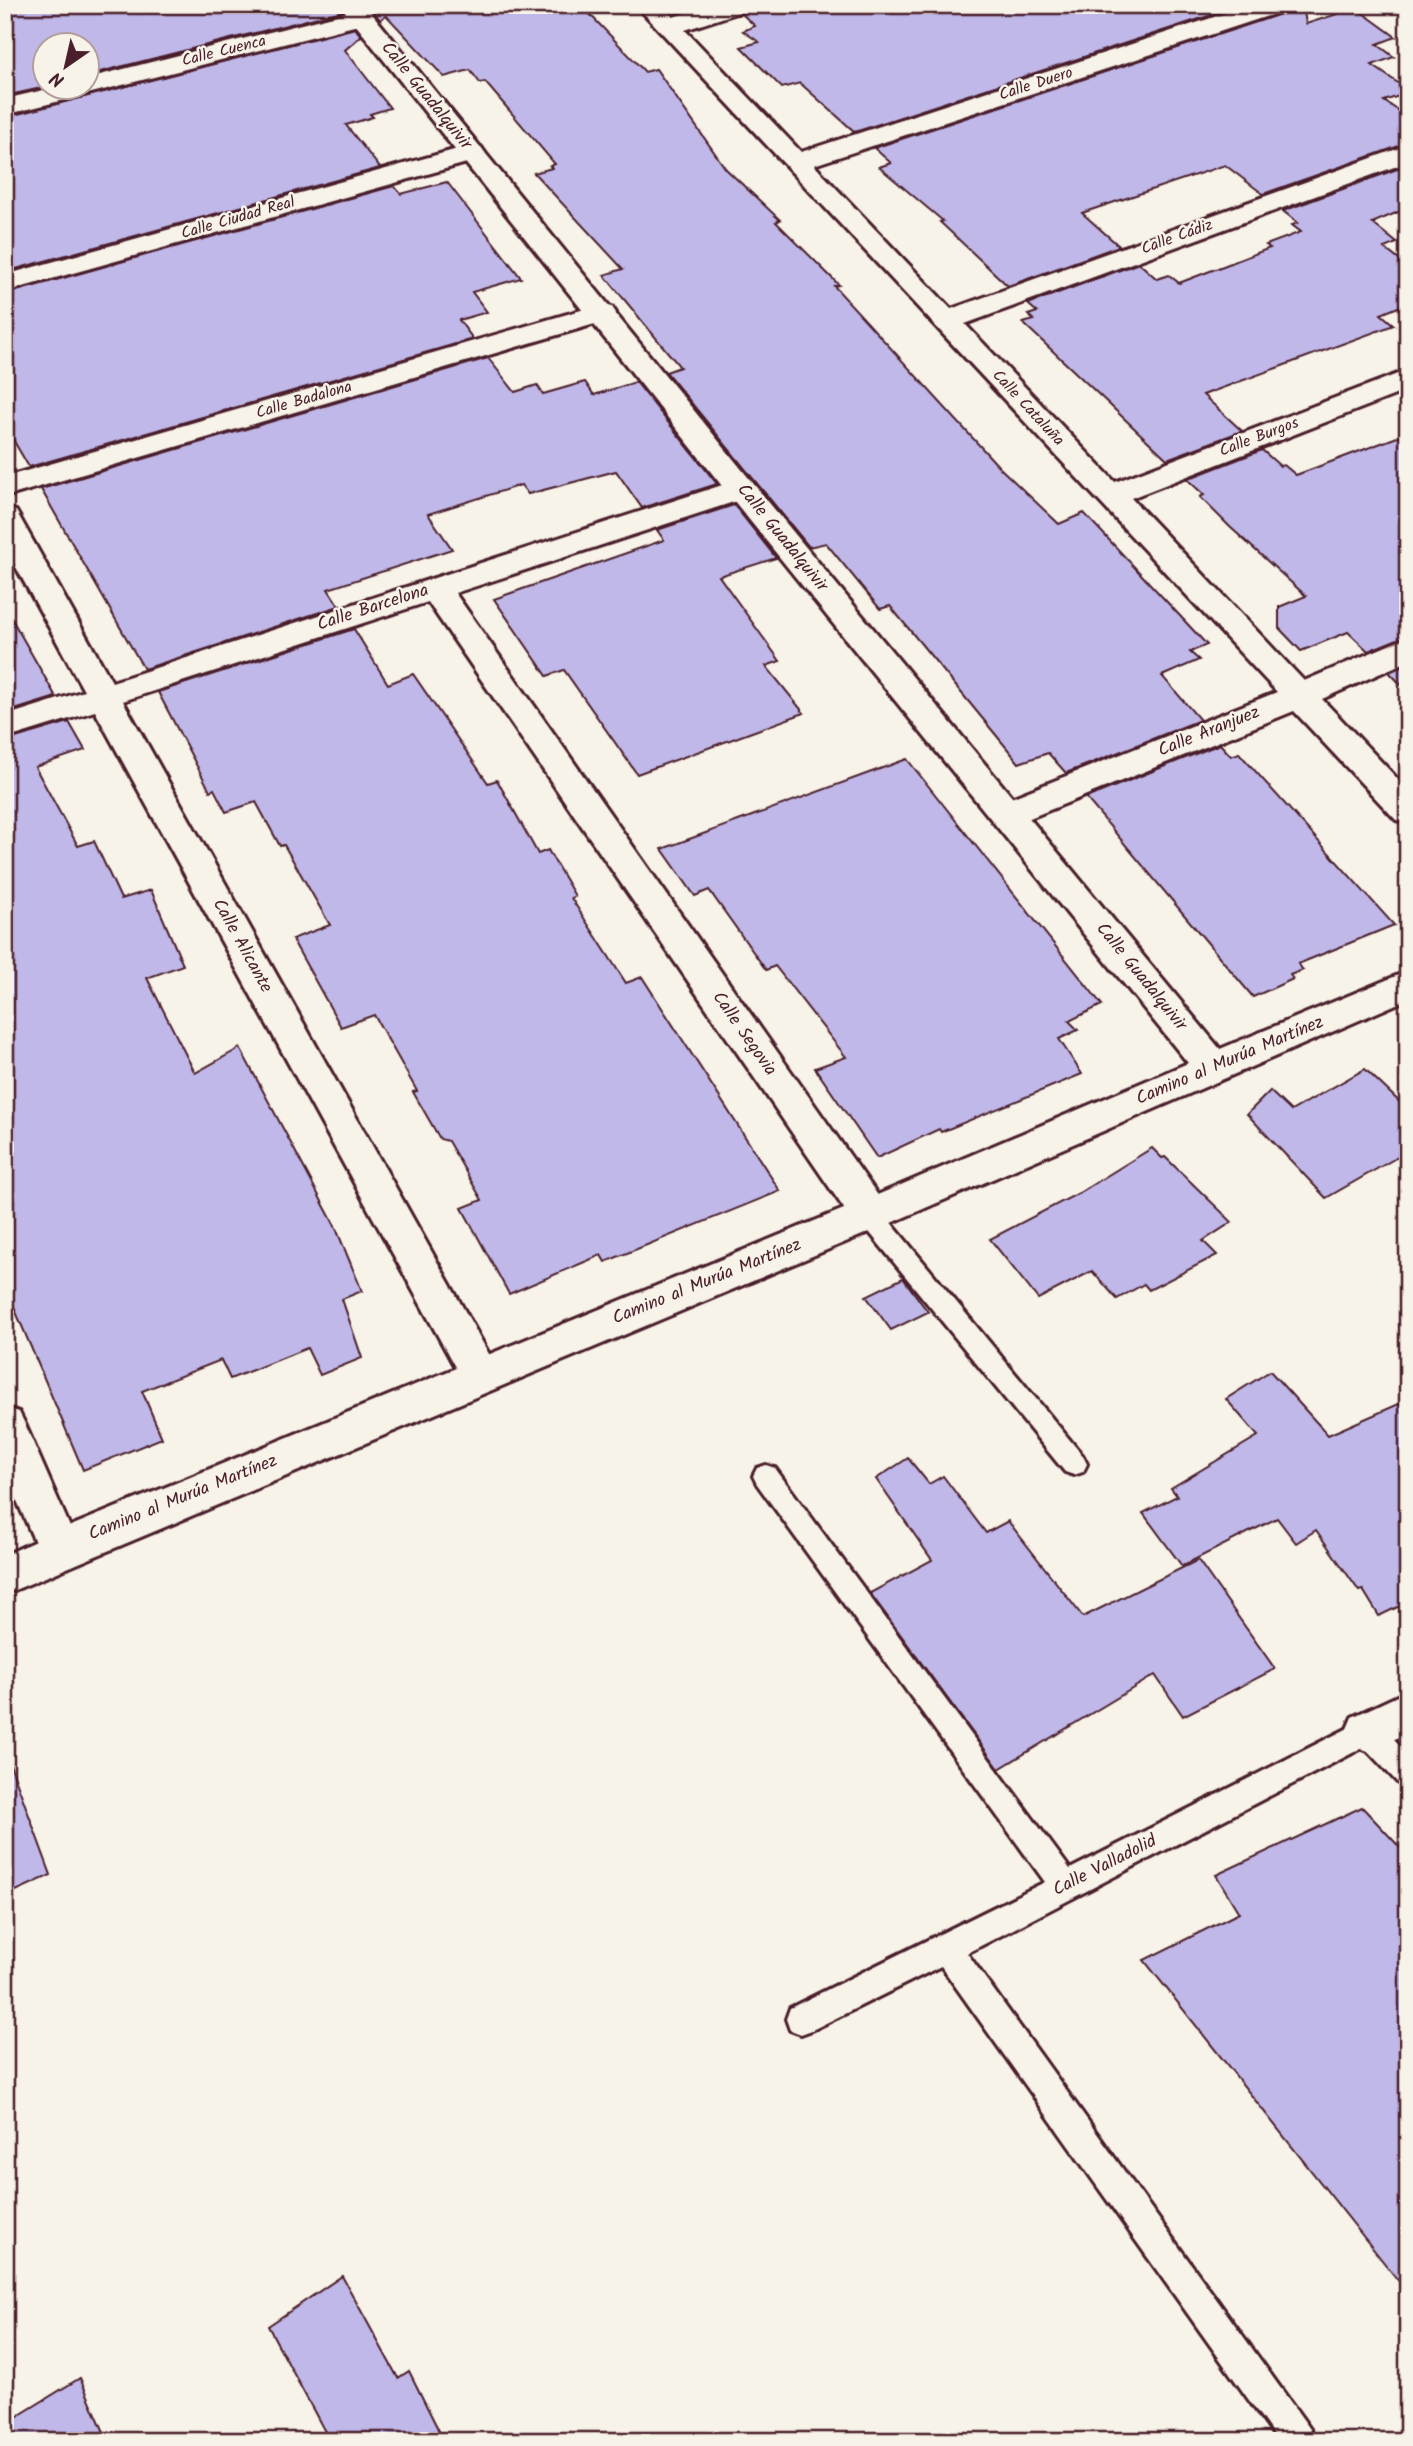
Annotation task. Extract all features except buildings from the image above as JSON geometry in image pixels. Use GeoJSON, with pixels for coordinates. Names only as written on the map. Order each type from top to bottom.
{"type":"FeatureCollection","features":[{"type":"Feature","properties":{"kind":"street","name":"Calle Cataluña"},"geometry":{"type":"LineString","coordinates":[[648,5],[1408,811]]}},
{"type":"Feature","properties":{"kind":"street"},"geometry":{"type":"LineString","coordinates":[[668,27],[737,5]]}},
{"type":"Feature","properties":{"kind":"street","name":"Calle Duero"},"geometry":{"type":"LineString","coordinates":[[796,162],[1277,5]]}},
{"type":"Feature","properties":{"kind":"street","name":"Calle Cuenca"},"geometry":{"type":"LineString","coordinates":[[102,82],[357,11]]}},
{"type":"Feature","properties":{"kind":"street","name":"Calle Guadalquivir"},"geometry":{"type":"LineString","coordinates":[[357,11],[741,489],[1214,1068]]}},
{"type":"Feature","properties":{"kind":"street"},"geometry":{"type":"LineString","coordinates":[[5,107],[32,100]]}},
{"type":"Feature","properties":{"kind":"street","name":"Calle Ciudad Real"},"geometry":{"type":"LineString","coordinates":[[5,284],[471,153]]}},
{"type":"Feature","properties":{"kind":"street","name":"Calle Cádiz"},"geometry":{"type":"LineString","coordinates":[[946,321],[1408,153]]}},
{"type":"Feature","properties":{"kind":"street","name":"Calle Badalona"},"geometry":{"type":"LineString","coordinates":[[5,487],[602,313]]}},
{"type":"Feature","properties":{"kind":"street","name":"Calle Burgos"},"geometry":{"type":"LineString","coordinates":[[1110,495],[1408,379]]}},
{"type":"Feature","properties":{"kind":"street","name":"Calle Barcelona"},"geometry":{"type":"LineString","coordinates":[[5,728],[741,489]]}},
{"type":"Feature","properties":{"kind":"street","name":"Calle Alicante"},"geometry":{"type":"LineString","coordinates":[[5,518],[480,1375]]}},
{"type":"Feature","properties":{"kind":"street","name":"Calle Segovia"},"geometry":{"type":"LineString","coordinates":[[435,589],[870,1215]]}},
{"type":"Feature","properties":{"kind":"street","name":"Calle Aranjuez"},"geometry":{"type":"LineString","coordinates":[[1008,813],[1408,648]]}},
{"type":"Feature","properties":{"kind":"street","name":"Camino al Murúa Martínez"},"geometry":{"type":"LineString","coordinates":[[5,1575],[59,1550],[870,1215],[1408,984]]}},
{"type":"Feature","properties":{"kind":"street"},"geometry":{"type":"LineString","coordinates":[[5,1424],[59,1550]]}},
{"type":"Feature","properties":{"kind":"street","name":"Calle Valladolid"},"geometry":{"type":"LineString","coordinates":[[1368,1731],[1408,1711]]}},
{"type":"Feature","properties":{"kind":"lane","name":"Calle Segovia"},"geometry":{"type":"LineString","coordinates":[[870,1215],[1074,1464]]}},
{"type":"Feature","properties":{"kind":"lane"},"geometry":{"type":"LineString","coordinates":[[766,1476],[1066,1886]]}},
{"type":"Feature","properties":{"kind":"lane"},"geometry":{"type":"LineString","coordinates":[[1368,1731],[1408,1774]]}},
{"type":"Feature","properties":{"kind":"lane","name":"Calle Valladolid"},"geometry":{"type":"LineString","coordinates":[[801,2019],[946,1948],[1368,1731]]}},
{"type":"Feature","properties":{"kind":"lane"},"geometry":{"type":"LineString","coordinates":[[946,1948],[1298,2441]]}}]}
